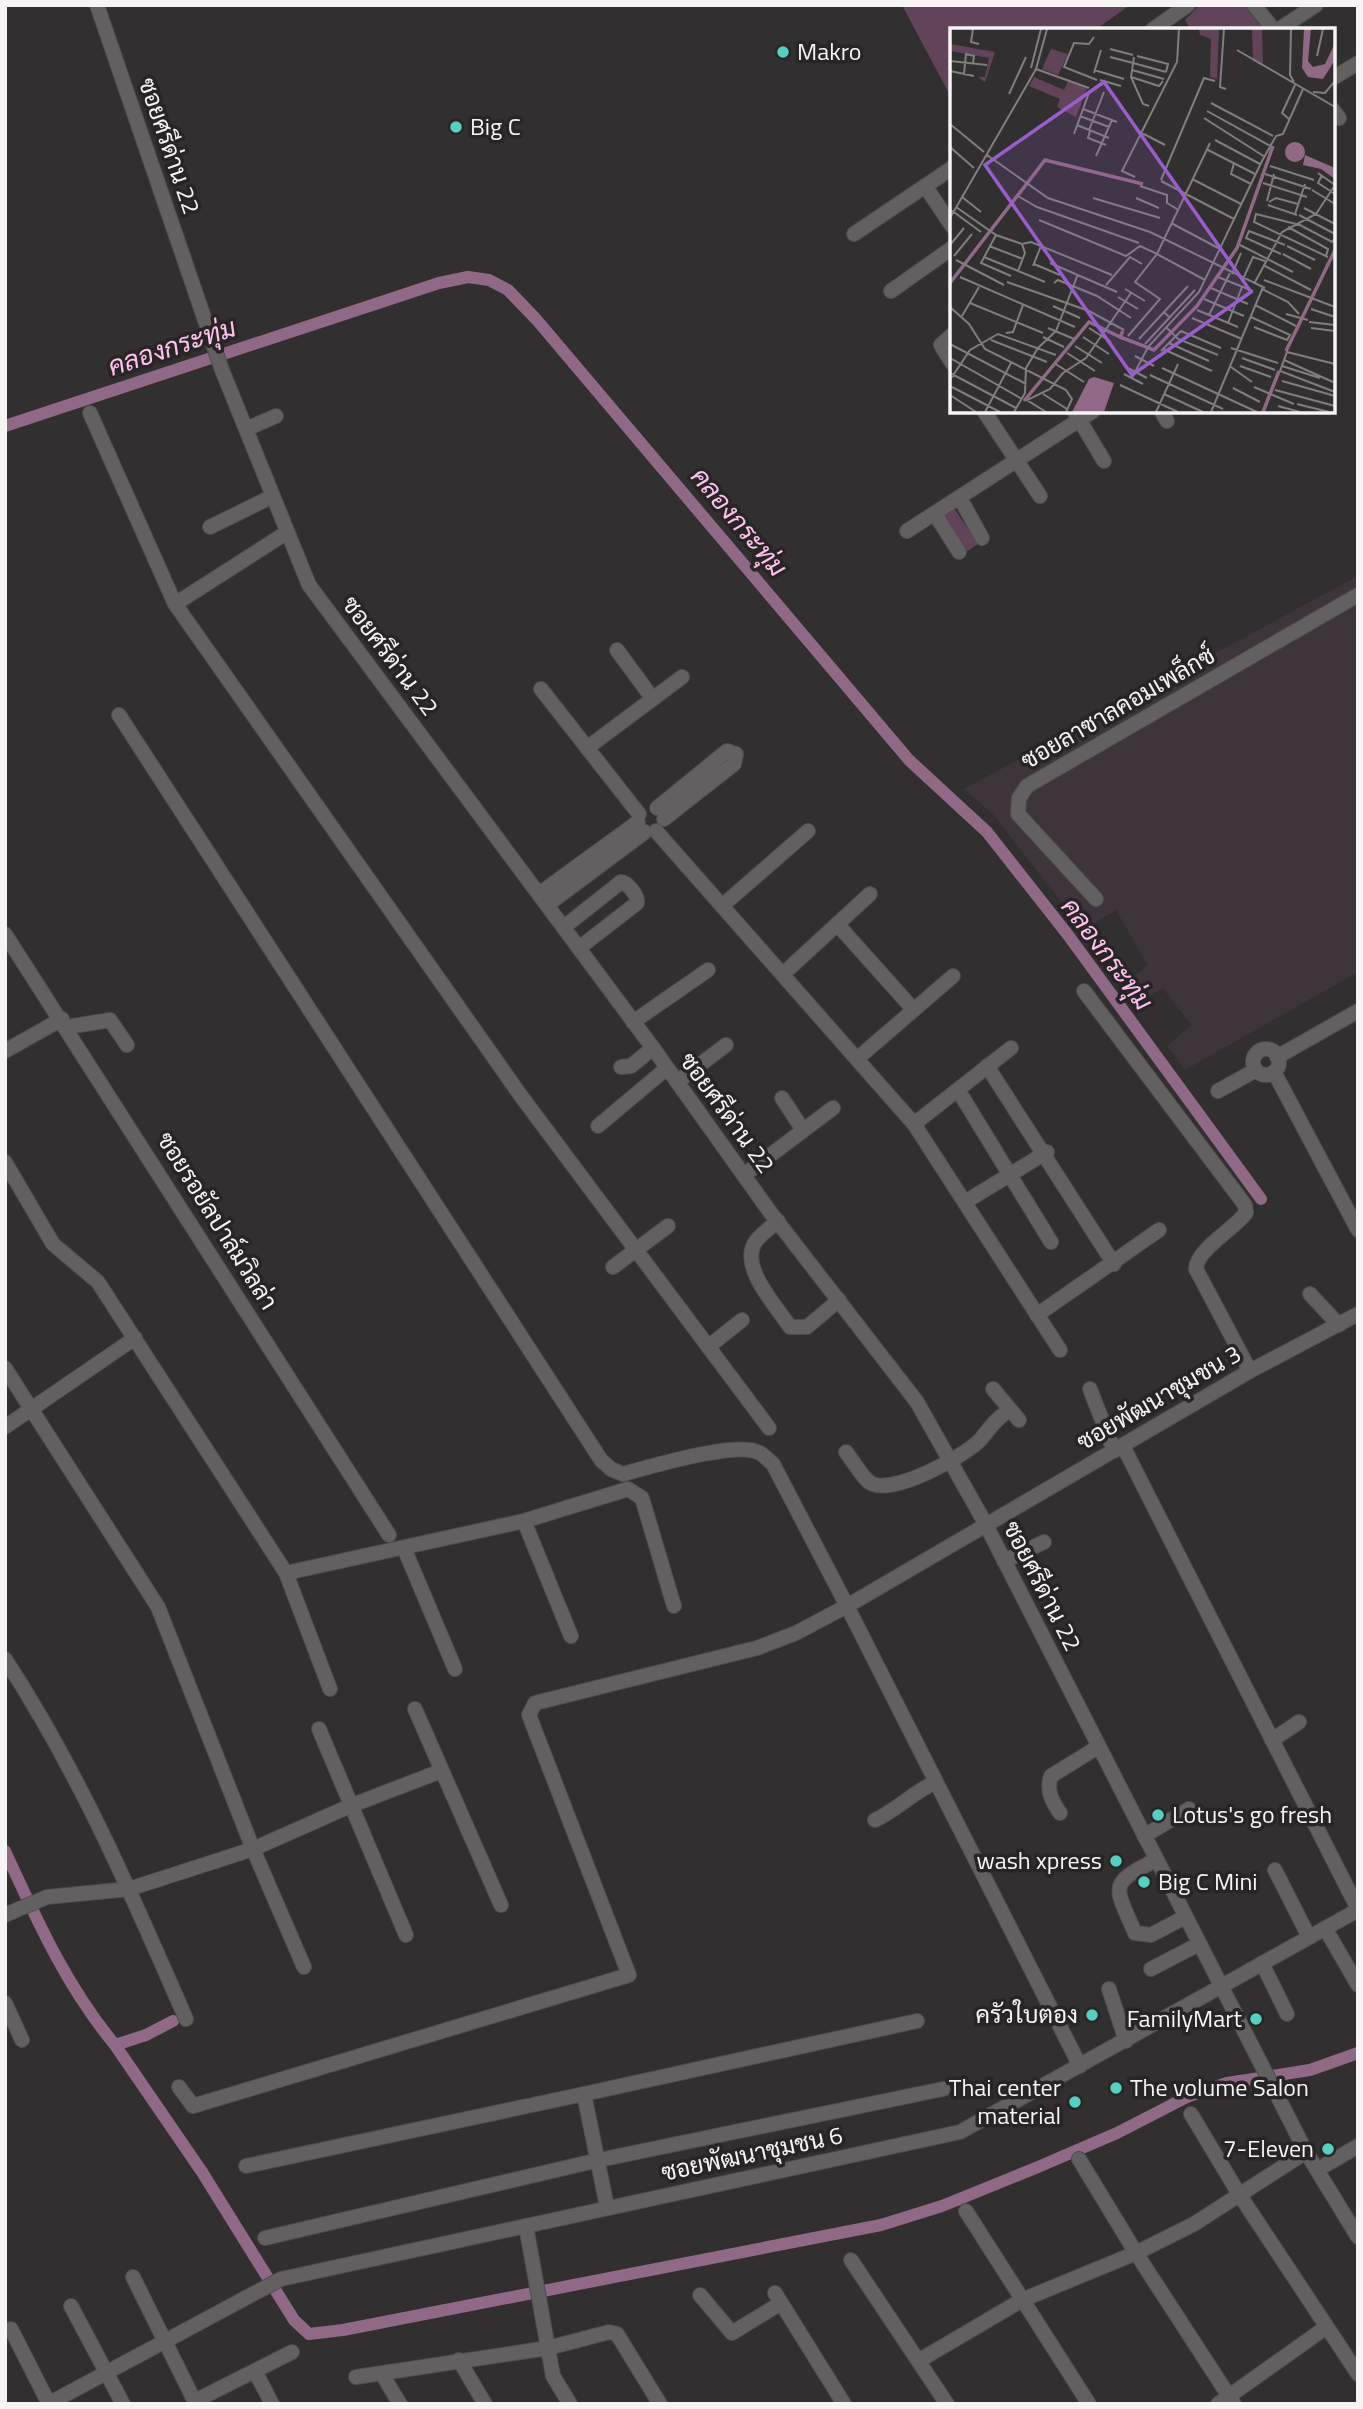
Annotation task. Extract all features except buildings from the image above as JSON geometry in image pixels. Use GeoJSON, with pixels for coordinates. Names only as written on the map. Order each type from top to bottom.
{"type":"FeatureCollection","features":[{"type":"Feature","properties":{"kind":"street","name":"ซอยศรีด่าน 22"},"geometry":{"type":"LineString","coordinates":[[97,5],[222,370],[309,585],[564,927],[778,1222],[917,1402],[985,1523],[1306,2151],[1358,2237]]}},
{"type":"Feature","properties":{"kind":"street"},"geometry":{"type":"LineString","coordinates":[[1174,24],[1188,5]]}},
{"type":"Feature","properties":{"kind":"street"},"geometry":{"type":"LineString","coordinates":[[1254,5],[1274,28]]}},
{"type":"Feature","properties":{"kind":"street"},"geometry":{"type":"LineString","coordinates":[[1279,28],[1316,5]]}},
{"type":"Feature","properties":{"kind":"street"},"geometry":{"type":"LineString","coordinates":[[1335,77],[1358,63]]}},
{"type":"Feature","properties":{"kind":"street"},"geometry":{"type":"LineString","coordinates":[[854,234],[950,169]]}},
{"type":"Feature","properties":{"kind":"street"},"geometry":{"type":"LineString","coordinates":[[925,186],[950,223]]}},
{"type":"Feature","properties":{"kind":"street"},"geometry":{"type":"LineString","coordinates":[[891,291],[950,249]]}},
{"type":"Feature","properties":{"kind":"street"},"geometry":{"type":"LineString","coordinates":[[950,337],[941,345],[950,360]]}},
{"type":"Feature","properties":{"kind":"street"},"geometry":{"type":"LineString","coordinates":[[985,413],[1040,496]]}},
{"type":"Feature","properties":{"kind":"street"},"geometry":{"type":"LineString","coordinates":[[90,414],[175,604],[521,1097],[769,1429]]}},
{"type":"Feature","properties":{"kind":"street"},"geometry":{"type":"LineString","coordinates":[[906,531],[1017,461],[1077,415],[1104,461]]}},
{"type":"Feature","properties":{"kind":"street"},"geometry":{"type":"LineString","coordinates":[[246,429],[276,416]]}},
{"type":"Feature","properties":{"kind":"street"},"geometry":{"type":"LineString","coordinates":[[210,527],[273,496]]}},
{"type":"Feature","properties":{"kind":"street"},"geometry":{"type":"LineString","coordinates":[[960,498],[982,538]]}},
{"type":"Feature","properties":{"kind":"street"},"geometry":{"type":"LineString","coordinates":[[935,514],[959,552]]}},
{"type":"Feature","properties":{"kind":"street"},"geometry":{"type":"LineString","coordinates":[[175,604],[286,533]]}},
{"type":"Feature","properties":{"kind":"street","name":"ซอยลาซาลคอมเพล็กซ์"},"geometry":{"type":"LineString","coordinates":[[1096,900],[1018,814],[1019,798],[1027,786],[1358,595]]}},
{"type":"Feature","properties":{"kind":"street"},"geometry":{"type":"LineString","coordinates":[[617,650],[653,699]]}},
{"type":"Feature","properties":{"kind":"street"},"geometry":{"type":"LineString","coordinates":[[587,748],[682,677]]}},
{"type":"Feature","properties":{"kind":"street"},"geometry":{"type":"LineString","coordinates":[[541,689],[587,748],[914,1124],[1060,1350]]}},
{"type":"Feature","properties":{"kind":"street"},"geometry":{"type":"LineString","coordinates":[[120,715],[601,1460],[611,1469],[623,1474],[702,1455],[743,1450],[759,1452],[773,1464],[1080,2066]]}},
{"type":"Feature","properties":{"kind":"street"},"geometry":{"type":"LineString","coordinates":[[543,900],[650,821],[734,764],[736,754],[727,751],[650,821]]}},
{"type":"Feature","properties":{"kind":"street"},"geometry":{"type":"LineString","coordinates":[[723,905],[808,831]]}},
{"type":"Feature","properties":{"kind":"street"},"geometry":{"type":"LineString","coordinates":[[564,927],[621,882],[626,883],[637,898],[637,902],[579,948]]}},
{"type":"Feature","properties":{"kind":"street"},"geometry":{"type":"LineString","coordinates":[[783,974],[870,894]]}},
{"type":"Feature","properties":{"kind":"street"},"geometry":{"type":"LineString","coordinates":[[838,924],[913,1009]]}},
{"type":"Feature","properties":{"kind":"street","name":"ซอยรอยัลปาล์มวิลล่า"},"geometry":{"type":"LineString","coordinates":[[5,934],[65,1023],[389,1535]]}},
{"type":"Feature","properties":{"kind":"street"},"geometry":{"type":"LineString","coordinates":[[633,1022],[708,970]]}},
{"type":"Feature","properties":{"kind":"street"},"geometry":{"type":"LineString","coordinates":[[858,1058],[953,976]]}},
{"type":"Feature","properties":{"kind":"street"},"geometry":{"type":"LineString","coordinates":[[1084,991],[1245,1206],[1246,1213],[1240,1221],[1201,1255],[1196,1269],[1250,1371]]}},
{"type":"Feature","properties":{"kind":"street"},"geometry":{"type":"LineString","coordinates":[[1277,1057],[1358,1011]]}},
{"type":"Feature","properties":{"kind":"street"},"geometry":{"type":"LineString","coordinates":[[5,1051],[65,1023],[110,1020],[127,1045]]}},
{"type":"Feature","properties":{"kind":"street"},"geometry":{"type":"LineString","coordinates":[[677,1082],[726,1045]]}},
{"type":"Feature","properties":{"kind":"street"},"geometry":{"type":"LineString","coordinates":[[621,1067],[631,1066],[653,1048]]}},
{"type":"Feature","properties":{"kind":"street"},"geometry":{"type":"LineString","coordinates":[[914,1124],[1011,1048]]}},
{"type":"Feature","properties":{"kind":"street"},"geometry":{"type":"LineString","coordinates":[[1267,1050],[1277,1057],[1278,1065],[1274,1072],[1267,1075],[1256,1070],[1253,1062],[1259,1052],[1267,1050]]}},
{"type":"Feature","properties":{"kind":"street"},"geometry":{"type":"LineString","coordinates":[[988,1066],[1114,1264]]}},
{"type":"Feature","properties":{"kind":"street"},"geometry":{"type":"LineString","coordinates":[[598,1126],[667,1068]]}},
{"type":"Feature","properties":{"kind":"street"},"geometry":{"type":"LineString","coordinates":[[1218,1091],[1256,1070]]}},
{"type":"Feature","properties":{"kind":"street"},"geometry":{"type":"LineString","coordinates":[[1274,1072],[1358,1230]]}},
{"type":"Feature","properties":{"kind":"street"},"geometry":{"type":"LineString","coordinates":[[958,1090],[1051,1242]]}},
{"type":"Feature","properties":{"kind":"street"},"geometry":{"type":"LineString","coordinates":[[782,1098],[803,1130]]}},
{"type":"Feature","properties":{"kind":"street"},"geometry":{"type":"LineString","coordinates":[[744,1175],[833,1108]]}},
{"type":"Feature","properties":{"kind":"street"},"geometry":{"type":"LineString","coordinates":[[965,1202],[1045,1153]]}},
{"type":"Feature","properties":{"kind":"street"},"geometry":{"type":"LineString","coordinates":[[5,1162],[53,1244],[98,1282],[286,1573],[330,1689]]}},
{"type":"Feature","properties":{"kind":"street"},"geometry":{"type":"LineString","coordinates":[[778,1222],[754,1242],[752,1268],[790,1327],[807,1327],[839,1300]]}},
{"type":"Feature","properties":{"kind":"street"},"geometry":{"type":"LineString","coordinates":[[613,1267],[668,1226]]}},
{"type":"Feature","properties":{"kind":"street"},"geometry":{"type":"LineString","coordinates":[[1037,1315],[1114,1264],[1159,1230]]}},
{"type":"Feature","properties":{"kind":"street"},"geometry":{"type":"LineString","coordinates":[[1310,1294],[1339,1325]]}},
{"type":"Feature","properties":{"kind":"street","name":"ซอยพัฒนาชุมชน 3"},"geometry":{"type":"LineString","coordinates":[[180,2087],[193,2106],[629,1975],[529,1714],[530,1707],[535,1703],[757,1648],[796,1633],[847,1606],[985,1523],[1250,1371],[1358,1314]]}},
{"type":"Feature","properties":{"kind":"street"},"geometry":{"type":"LineString","coordinates":[[708,1347],[742,1320]]}},
{"type":"Feature","properties":{"kind":"street"},"geometry":{"type":"LineString","coordinates":[[5,1427],[135,1338]]}},
{"type":"Feature","properties":{"kind":"street"},"geometry":{"type":"LineString","coordinates":[[5,1368],[158,1607],[253,1849],[304,1967]]}},
{"type":"Feature","properties":{"kind":"street"},"geometry":{"type":"LineString","coordinates":[[846,1452],[870,1483],[884,1487],[900,1485],[979,1441],[992,1421],[1014,1415],[993,1389]]}},
{"type":"Feature","properties":{"kind":"street"},"geometry":{"type":"LineString","coordinates":[[1090,1389],[1358,1910]]}},
{"type":"Feature","properties":{"kind":"street"},"geometry":{"type":"LineString","coordinates":[[286,1573],[524,1521],[628,1489],[642,1498],[674,1606]]}},
{"type":"Feature","properties":{"kind":"street"},"geometry":{"type":"LineString","coordinates":[[524,1521],[571,1636]]}},
{"type":"Feature","properties":{"kind":"street"},"geometry":{"type":"LineString","coordinates":[[1004,1561],[1044,1542]]}},
{"type":"Feature","properties":{"kind":"street"},"geometry":{"type":"LineString","coordinates":[[404,1548],[455,1669]]}},
{"type":"Feature","properties":{"kind":"street"},"geometry":{"type":"LineString","coordinates":[[5,1659],[40,1712],[93,1809],[186,2018]]}},
{"type":"Feature","properties":{"kind":"street"},"geometry":{"type":"LineString","coordinates":[[415,1709],[501,1905]]}},
{"type":"Feature","properties":{"kind":"street"},"geometry":{"type":"LineString","coordinates":[[1272,1740],[1299,1722]]}},
{"type":"Feature","properties":{"kind":"street"},"geometry":{"type":"LineString","coordinates":[[319,1729],[406,1935]]}},
{"type":"Feature","properties":{"kind":"street"},"geometry":{"type":"LineString","coordinates":[[1060,1812],[1051,1799],[1048,1785],[1051,1776],[1098,1746]]}},
{"type":"Feature","properties":{"kind":"street"},"geometry":{"type":"LineString","coordinates":[[5,1915],[47,1896],[129,1889],[253,1849],[350,1806],[441,1771]]}},
{"type":"Feature","properties":{"kind":"street"},"geometry":{"type":"LineString","coordinates":[[875,1820],[889,1814],[919,1790],[936,1782]]}},
{"type":"Feature","properties":{"kind":"street"},"geometry":{"type":"LineString","coordinates":[[1144,1836],[1189,1809]]}},
{"type":"Feature","properties":{"kind":"street"},"geometry":{"type":"LineString","coordinates":[[1156,1860],[1126,1874],[1119,1882],[1118,1894],[1135,1933],[1152,1935],[1185,1917]]}},
{"type":"Feature","properties":{"kind":"street"},"geometry":{"type":"LineString","coordinates":[[1275,1870],[1309,1937]]}},
{"type":"Feature","properties":{"kind":"street","name":"ซอยพัฒนาชุมชน 6"},"geometry":{"type":"LineString","coordinates":[[48,2404],[281,2279],[960,2132],[1358,1910]]}},
{"type":"Feature","properties":{"kind":"street"},"geometry":{"type":"LineString","coordinates":[[1325,1928],[1358,1985]]}},
{"type":"Feature","properties":{"kind":"street"},"geometry":{"type":"LineString","coordinates":[[1151,1969],[1199,1944]]}},
{"type":"Feature","properties":{"kind":"street"},"geometry":{"type":"LineString","coordinates":[[1262,1963],[1287,2014]]}},
{"type":"Feature","properties":{"kind":"street"},"geometry":{"type":"LineString","coordinates":[[1109,1989],[1126,2041]]}},
{"type":"Feature","properties":{"kind":"street"},"geometry":{"type":"LineString","coordinates":[[5,2003],[22,2040]]}},
{"type":"Feature","properties":{"kind":"street"},"geometry":{"type":"LineString","coordinates":[[246,2166],[917,2021]]}},
{"type":"Feature","properties":{"kind":"street"},"geometry":{"type":"LineString","coordinates":[[265,2238],[599,2160],[943,2089]]}},
{"type":"Feature","properties":{"kind":"street"},"geometry":{"type":"LineString","coordinates":[[584,2094],[607,2207]]}},
{"type":"Feature","properties":{"kind":"street"},"geometry":{"type":"LineString","coordinates":[[1191,2114],[1325,2328],[1358,2374]]}},
{"type":"Feature","properties":{"kind":"street"},"geometry":{"type":"LineString","coordinates":[[1317,2170],[1358,2146]]}},
{"type":"Feature","properties":{"kind":"street"},"geometry":{"type":"LineString","coordinates":[[920,2360],[1022,2300],[1136,2253],[1194,2224],[1306,2151]]}},
{"type":"Feature","properties":{"kind":"street"},"geometry":{"type":"LineString","coordinates":[[1079,2159],[1227,2401],[1325,2328]]}},
{"type":"Feature","properties":{"kind":"street"},"geometry":{"type":"LineString","coordinates":[[967,2211],[1089,2404]]}},
{"type":"Feature","properties":{"kind":"street"},"geometry":{"type":"LineString","coordinates":[[526,2225],[553,2376],[570,2404]]}},
{"type":"Feature","properties":{"kind":"street"},"geometry":{"type":"LineString","coordinates":[[851,2260],[947,2404]]}},
{"type":"Feature","properties":{"kind":"street"},"geometry":{"type":"LineString","coordinates":[[134,2277],[196,2402],[292,2351]]}},
{"type":"Feature","properties":{"kind":"street"},"geometry":{"type":"LineString","coordinates":[[700,2295],[733,2333],[778,2298],[844,2404]]}},
{"type":"Feature","properties":{"kind":"street"},"geometry":{"type":"LineString","coordinates":[[71,2306],[124,2404]]}},
{"type":"Feature","properties":{"kind":"street"},"geometry":{"type":"LineString","coordinates":[[11,2329],[48,2404]]}},
{"type":"Feature","properties":{"kind":"street"},"geometry":{"type":"LineString","coordinates":[[356,2377],[548,2348],[613,2332],[660,2404]]}},
{"type":"Feature","properties":{"kind":"street"},"geometry":{"type":"LineString","coordinates":[[459,2360],[485,2404]]}},
{"type":"Feature","properties":{"kind":"street"},"geometry":{"type":"LineString","coordinates":[[255,2371],[272,2404]]}},
{"type":"Feature","properties":{"kind":"street"},"geometry":{"type":"LineString","coordinates":[[382,2374],[400,2404]]}},
{"type":"Feature","properties":{"kind":"shaded area"},"geometry":{"type":"Polygon","coordinates":[[[902,5],[1130,5],[1098,28],[950,28],[950,95],[902,5]]]}},
{"type":"Feature","properties":{"kind":"shaded area"},"geometry":{"type":"Polygon","coordinates":[[[1200,5],[1244,5],[1262,28],[1190,28],[1185,20],[1200,5]]]}},
{"type":"Feature","properties":{"kind":"shaded area"},"geometry":{"type":"Polygon","coordinates":[[[954,508],[978,544],[966,552],[942,516],[954,508]]]}},
{"type":"Feature","properties":{"kind":"shaded area"},"geometry":{"type":"Polygon","coordinates":[[[1358,576],[1358,972],[1185,1070],[1167,1046],[1191,1025],[1163,988],[1137,1004],[1123,984],[1148,965],[1116,910],[1083,930],[993,814],[964,789],[1358,576]]]}},
{"type":"Feature","properties":{"kind":"waterway","name":"คลองกระทุ่ม"},"geometry":{"type":"LineString","coordinates":[[5,426],[439,283],[468,277],[489,280],[508,290],[536,319],[909,760],[987,832],[1068,935],[1261,1199]]}},
{"type":"Feature","properties":{"kind":"waterway"},"geometry":{"type":"LineString","coordinates":[[5,1851],[67,1976],[115,2045],[146,2035],[173,2021]]}},
{"type":"Feature","properties":{"kind":"waterway"},"geometry":{"type":"LineString","coordinates":[[115,2045],[202,2172],[294,2320],[309,2334],[343,2330],[881,2225],[942,2206],[1038,2167],[1117,2133],[1189,2096],[1227,2083],[1310,2070],[1358,2053]]}},
{"type":"Feature","properties":{"kind":"place","name":"Makro"},"geometry":{"type":"Point","coordinates":[783,52]}},
{"type":"Feature","properties":{"kind":"place","name":"Big C"},"geometry":{"type":"Point","coordinates":[456,127]}},
{"type":"Feature","properties":{"kind":"place","name":"Lotus's go fresh"},"geometry":{"type":"Point","coordinates":[1158,1815]}},
{"type":"Feature","properties":{"kind":"place","name":"wash xpress"},"geometry":{"type":"Point","coordinates":[1116,1861]}},
{"type":"Feature","properties":{"kind":"place","name":"Big C Mini"},"geometry":{"type":"Point","coordinates":[1144,1882]}},
{"type":"Feature","properties":{"kind":"place","name":"ครัวใบตอง"},"geometry":{"type":"Point","coordinates":[1092,2015]}},
{"type":"Feature","properties":{"kind":"place","name":"FamilyMart"},"geometry":{"type":"Point","coordinates":[1256,2019]}},
{"type":"Feature","properties":{"kind":"place","name":"The volume Salon"},"geometry":{"type":"Point","coordinates":[1116,2088]}},
{"type":"Feature","properties":{"kind":"place","name":"Thai center material"},"geometry":{"type":"Point","coordinates":[1075,2102]}},
{"type":"Feature","properties":{"kind":"place","name":"7-Eleven"},"geometry":{"type":"Point","coordinates":[1328,2149]}}]}
